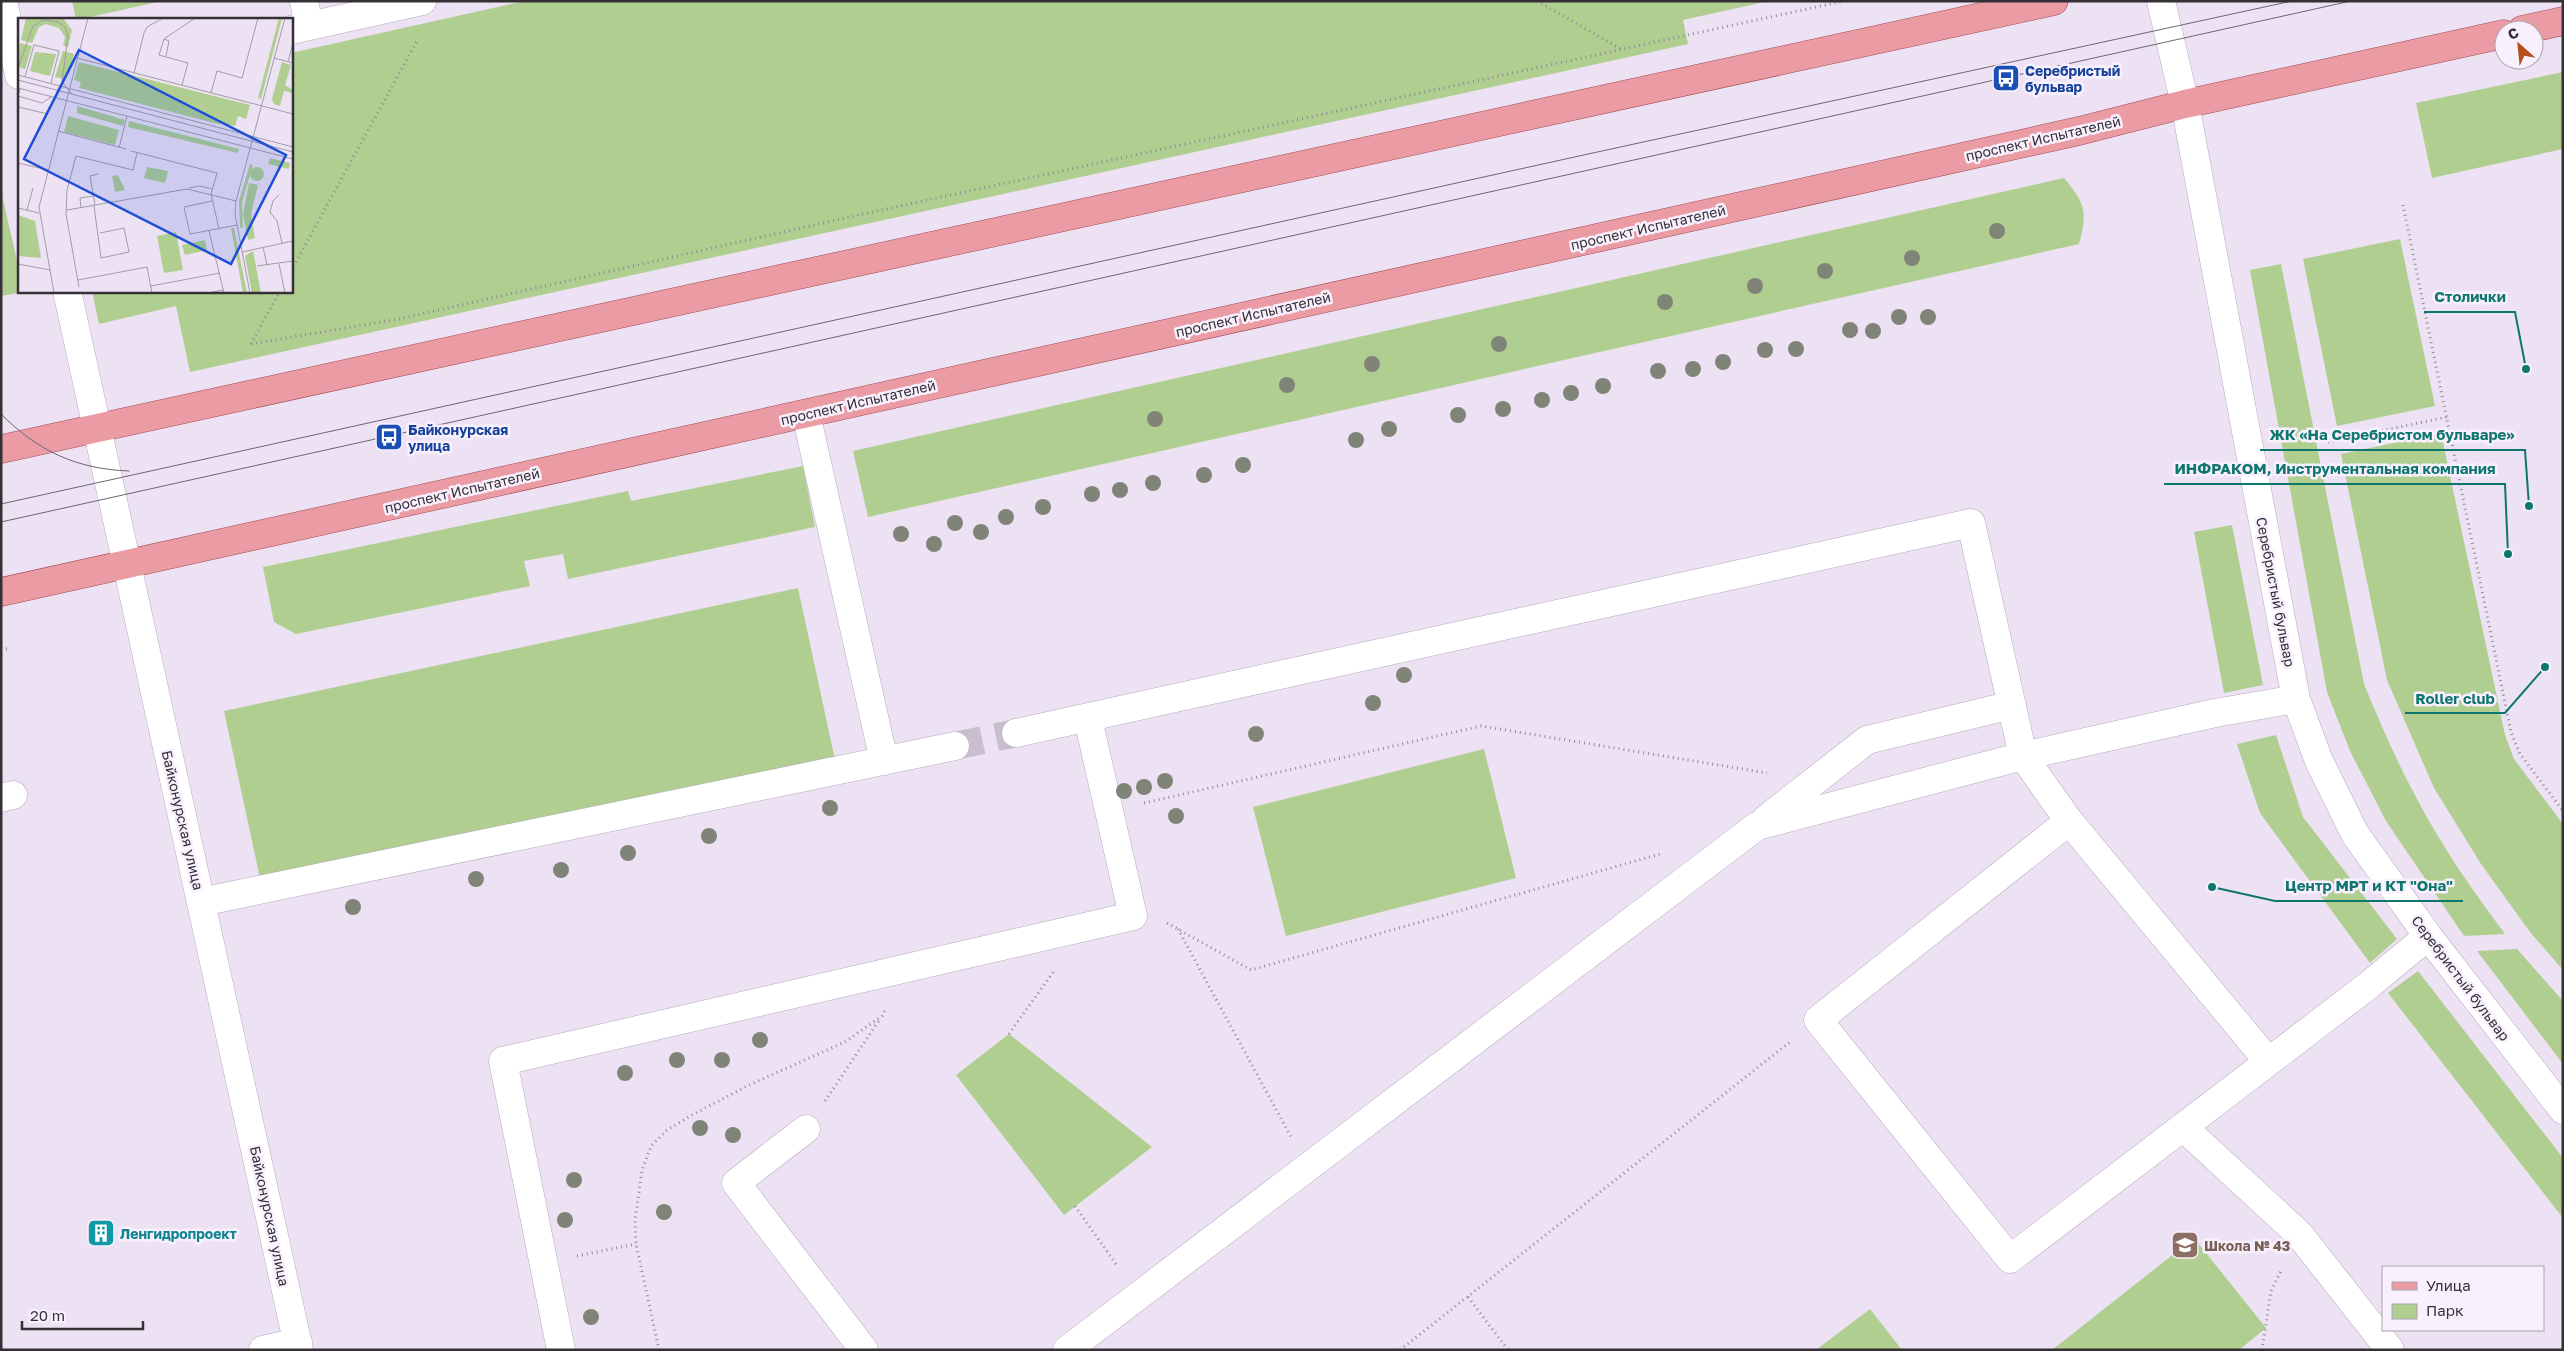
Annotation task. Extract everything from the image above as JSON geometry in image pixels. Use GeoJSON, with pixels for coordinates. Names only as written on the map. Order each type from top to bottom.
{"type":"FeatureCollection","features":[{"type":"Feature","properties":{"kind":"main road"},"geometry":{"type":"LineString","coordinates":[[1,449],[2054,1]]}},
{"type":"Feature","properties":{"kind":"main road"},"geometry":{"type":"LineString","coordinates":[[2544,25],[2563,21]]}},
{"type":"Feature","properties":{"kind":"main road","name":"проспект Испытателей"},"geometry":{"type":"LineString","coordinates":[[1,592],[2079,131],[2185,104],[2494,36]]}},
{"type":"Feature","properties":{"kind":"street"},"geometry":{"type":"LineString","coordinates":[[2,1],[18,71]]}},
{"type":"Feature","properties":{"kind":"street"},"geometry":{"type":"LineString","coordinates":[[302,19],[422,1]]}},
{"type":"Feature","properties":{"kind":"street","name":"Серебристый бульвар"},"geometry":{"type":"LineString","coordinates":[[2161,1],[2185,104],[2296,699],[2319,761],[2355,834],[2428,936],[2563,1110]]}},
{"type":"Feature","properties":{"kind":"street","name":"Байконурская улица"},"geometry":{"type":"LineString","coordinates":[[67,292],[299,1346]]}},
{"type":"Feature","properties":{"kind":"street"},"geometry":{"type":"LineString","coordinates":[[806,414],[884,761]]}},
{"type":"Feature","properties":{"kind":"street"},"geometry":{"type":"LineString","coordinates":[[1016,733],[1971,523],[2023,756],[2069,821],[2268,1061]]}},
{"type":"Feature","properties":{"kind":"street"},"geometry":{"type":"LineString","coordinates":[[1757,826],[2023,756],[2215,713],[2296,699]]}},
{"type":"Feature","properties":{"kind":"street"},"geometry":{"type":"LineString","coordinates":[[1067,1350],[1757,826],[1867,740],[2012,705]]}},
{"type":"Feature","properties":{"kind":"street"},"geometry":{"type":"LineString","coordinates":[[561,1350],[503,1061],[1133,916],[1088,718]]}},
{"type":"Feature","properties":{"kind":"street"},"geometry":{"type":"LineString","coordinates":[[202,902],[955,746]]}},
{"type":"Feature","properties":{"kind":"street"},"geometry":{"type":"LineString","coordinates":[[2069,821],[1818,1020],[2010,1259],[2184,1128],[2428,936]]}},
{"type":"Feature","properties":{"kind":"street"},"geometry":{"type":"LineString","coordinates":[[2184,1128],[2299,1234],[2390,1350]]}},
{"type":"Feature","properties":{"kind":"street"},"geometry":{"type":"LineString","coordinates":[[806,1129],[736,1182],[864,1350]]}},
{"type":"Feature","properties":{"kind":"street"},"geometry":{"type":"LineString","coordinates":[[263,1350],[299,1346]]}},
{"type":"Feature","properties":{"kind":"path"},"geometry":{"type":"LineString","coordinates":[[1537,1],[1622,50]]}},
{"type":"Feature","properties":{"kind":"path"},"geometry":{"type":"LineString","coordinates":[[279,292],[251,344],[399,319],[844,218],[1844,1]]}},
{"type":"Feature","properties":{"kind":"path"},"geometry":{"type":"LineString","coordinates":[[292,269],[420,36]]}},
{"type":"Feature","properties":{"kind":"path"},"geometry":{"type":"LineString","coordinates":[[2403,206],[2511,732],[2520,754],[2563,811]]}},
{"type":"Feature","properties":{"kind":"path"},"geometry":{"type":"LineString","coordinates":[[2328,442],[2446,417]]}},
{"type":"Feature","properties":{"kind":"path"},"geometry":{"type":"LineString","coordinates":[[1,650],[10,648]]}},
{"type":"Feature","properties":{"kind":"path"},"geometry":{"type":"LineString","coordinates":[[1109,812],[1480,726],[1814,782]]}},
{"type":"Feature","properties":{"kind":"path"},"geometry":{"type":"LineString","coordinates":[[1133,916],[1134,920],[1167,923],[1251,970],[1661,854]]}},
{"type":"Feature","properties":{"kind":"path"},"geometry":{"type":"LineString","coordinates":[[1010,1034],[1085,928]]}},
{"type":"Feature","properties":{"kind":"path"},"geometry":{"type":"LineString","coordinates":[[1177,929],[1307,1167]]}},
{"type":"Feature","properties":{"kind":"path"},"geometry":{"type":"LineString","coordinates":[[806,1129],[882,1016],[909,969]]}},
{"type":"Feature","properties":{"kind":"path"},"geometry":{"type":"LineString","coordinates":[[658,1350],[636,1244],[635,1221],[642,1170],[651,1146],[667,1130],[749,1086],[844,1042],[882,1016]]}},
{"type":"Feature","properties":{"kind":"path"},"geometry":{"type":"LineString","coordinates":[[1400,1350],[1818,1020]]}},
{"type":"Feature","properties":{"kind":"path"},"geometry":{"type":"LineString","coordinates":[[1076,1206],[1139,1296]]}},
{"type":"Feature","properties":{"kind":"path"},"geometry":{"type":"LineString","coordinates":[[2262,1350],[2271,1291],[2299,1234]]}},
{"type":"Feature","properties":{"kind":"path"},"geometry":{"type":"LineString","coordinates":[[544,1264],[636,1244]]}},
{"type":"Feature","properties":{"kind":"path"},"geometry":{"type":"LineString","coordinates":[[1468,1297],[1508,1350]]}},
{"type":"Feature","properties":{"kind":"green space"},"geometry":{"type":"Polygon","coordinates":[[[72,1],[162,1],[86,18],[76,18],[72,1]]]}},
{"type":"Feature","properties":{"kind":"green space"},"geometry":{"type":"Polygon","coordinates":[[[525,1],[1769,1],[1683,20],[1688,44],[190,372],[176,306],[99,324],[92,292],[292,292],[292,53],[525,1]]]}},
{"type":"Feature","properties":{"kind":"green space"},"geometry":{"type":"Polygon","coordinates":[[[2563,72],[2563,149],[2432,178],[2416,103],[2563,72]]]}},
{"type":"Feature","properties":{"kind":"green space"},"geometry":{"type":"Polygon","coordinates":[[[2064,178],[2076,194],[2083,208],[2084,216],[2079,244],[868,517],[853,451],[2064,178]]]}},
{"type":"Feature","properties":{"kind":"green space"},"geometry":{"type":"Polygon","coordinates":[[[1,191],[18,265],[18,292],[24,292],[1,296],[1,191]]]}},
{"type":"Feature","properties":{"kind":"green space"},"geometry":{"type":"Polygon","coordinates":[[[2400,239],[2435,406],[2337,426],[2303,259],[2400,239]]]}},
{"type":"Feature","properties":{"kind":"green space"},"geometry":{"type":"Polygon","coordinates":[[[2281,264],[2364,684],[2396,757],[2427,817],[2458,868],[2505,934],[2464,936],[2386,821],[2350,751],[2327,692],[2250,270],[2281,264]]]}},
{"type":"Feature","properties":{"kind":"green space"},"geometry":{"type":"Polygon","coordinates":[[[2441,433],[2505,735],[2514,759],[2563,824],[2563,970],[2530,932],[2481,864],[2434,788],[2387,680],[2341,454],[2441,433]]]}},
{"type":"Feature","properties":{"kind":"green space"},"geometry":{"type":"Polygon","coordinates":[[[803,466],[815,527],[568,579],[563,554],[524,561],[530,586],[296,634],[274,622],[263,567],[628,491],[631,501],[803,466]]]}},
{"type":"Feature","properties":{"kind":"green space"},"geometry":{"type":"Polygon","coordinates":[[[2232,525],[2263,685],[2224,693],[2194,532],[2232,525]]]}},
{"type":"Feature","properties":{"kind":"green space"},"geometry":{"type":"Polygon","coordinates":[[[798,588],[835,760],[261,883],[224,711],[798,588]]]}},
{"type":"Feature","properties":{"kind":"green space"},"geometry":{"type":"Polygon","coordinates":[[[2276,735],[2303,817],[2397,939],[2370,963],[2260,813],[2237,744],[2276,735]]]}},
{"type":"Feature","properties":{"kind":"green space"},"geometry":{"type":"Polygon","coordinates":[[[1484,749],[1516,878],[1286,936],[1253,807],[1484,749]]]}},
{"type":"Feature","properties":{"kind":"green space"},"geometry":{"type":"Polygon","coordinates":[[[2517,949],[2563,1001],[2563,1064],[2477,951],[2517,949]]]}},
{"type":"Feature","properties":{"kind":"green space"},"geometry":{"type":"Polygon","coordinates":[[[2418,971],[2563,1158],[2563,1218],[2388,993],[2418,971]]]}},
{"type":"Feature","properties":{"kind":"green space"},"geometry":{"type":"Polygon","coordinates":[[[1009,1034],[1152,1147],[1064,1215],[956,1075],[1009,1034]]]}},
{"type":"Feature","properties":{"kind":"green space"},"geometry":{"type":"Polygon","coordinates":[[[2194,1238],[2266,1328],[2239,1350],[2052,1350],[2194,1238]]]}},
{"type":"Feature","properties":{"kind":"green space"},"geometry":{"type":"Polygon","coordinates":[[[1870,1309],[1902,1350],[1816,1350],[1870,1309]]]}},
{"type":"Feature","properties":{"kind":"tunnel"},"geometry":{"type":"LineString","coordinates":[[955,746],[1016,733]]}},
{"type":"Feature","properties":{"kind":"tram line"},"geometry":{"type":"LineString","coordinates":[[1,504],[1579,156],[2292,1]]}},
{"type":"Feature","properties":{"kind":"tram line"},"geometry":{"type":"LineString","coordinates":[[1,522],[2351,1]]}},
{"type":"Feature","properties":{"kind":"tram line"},"geometry":{"type":"LineString","coordinates":[[1,414],[29,438],[59,456],[92,466],[129,471]]}},
{"type":"Feature","properties":{"kind":"place","name":"Серебристый бульвар"},"geometry":{"type":"Point","coordinates":[2006,78]}},
{"type":"Feature","properties":{"kind":"place","name":"Столички"},"geometry":{"type":"Point","coordinates":[2526,369]}},
{"type":"Feature","properties":{"kind":"place","name":"Байконурская улица"},"geometry":{"type":"Point","coordinates":[389,437]}},
{"type":"Feature","properties":{"kind":"place","name":"ЖК «На Серебристом бульваре»"},"geometry":{"type":"Point","coordinates":[2529,506]}},
{"type":"Feature","properties":{"kind":"place","name":"ИНФРАКОМ, Инструментальная компания"},"geometry":{"type":"Point","coordinates":[2508,554]}},
{"type":"Feature","properties":{"kind":"place","name":"Roller club"},"geometry":{"type":"Point","coordinates":[2545,667]}},
{"type":"Feature","properties":{"kind":"place","name":"Центр МРТ и КТ \"Она\""},"geometry":{"type":"Point","coordinates":[2212,887]}},
{"type":"Feature","properties":{"kind":"place","name":"Ленгидропроект"},"geometry":{"type":"Point","coordinates":[101,1233]}},
{"type":"Feature","properties":{"kind":"place","name":"Школа № 43"},"geometry":{"type":"Point","coordinates":[2185,1245]}}]}
